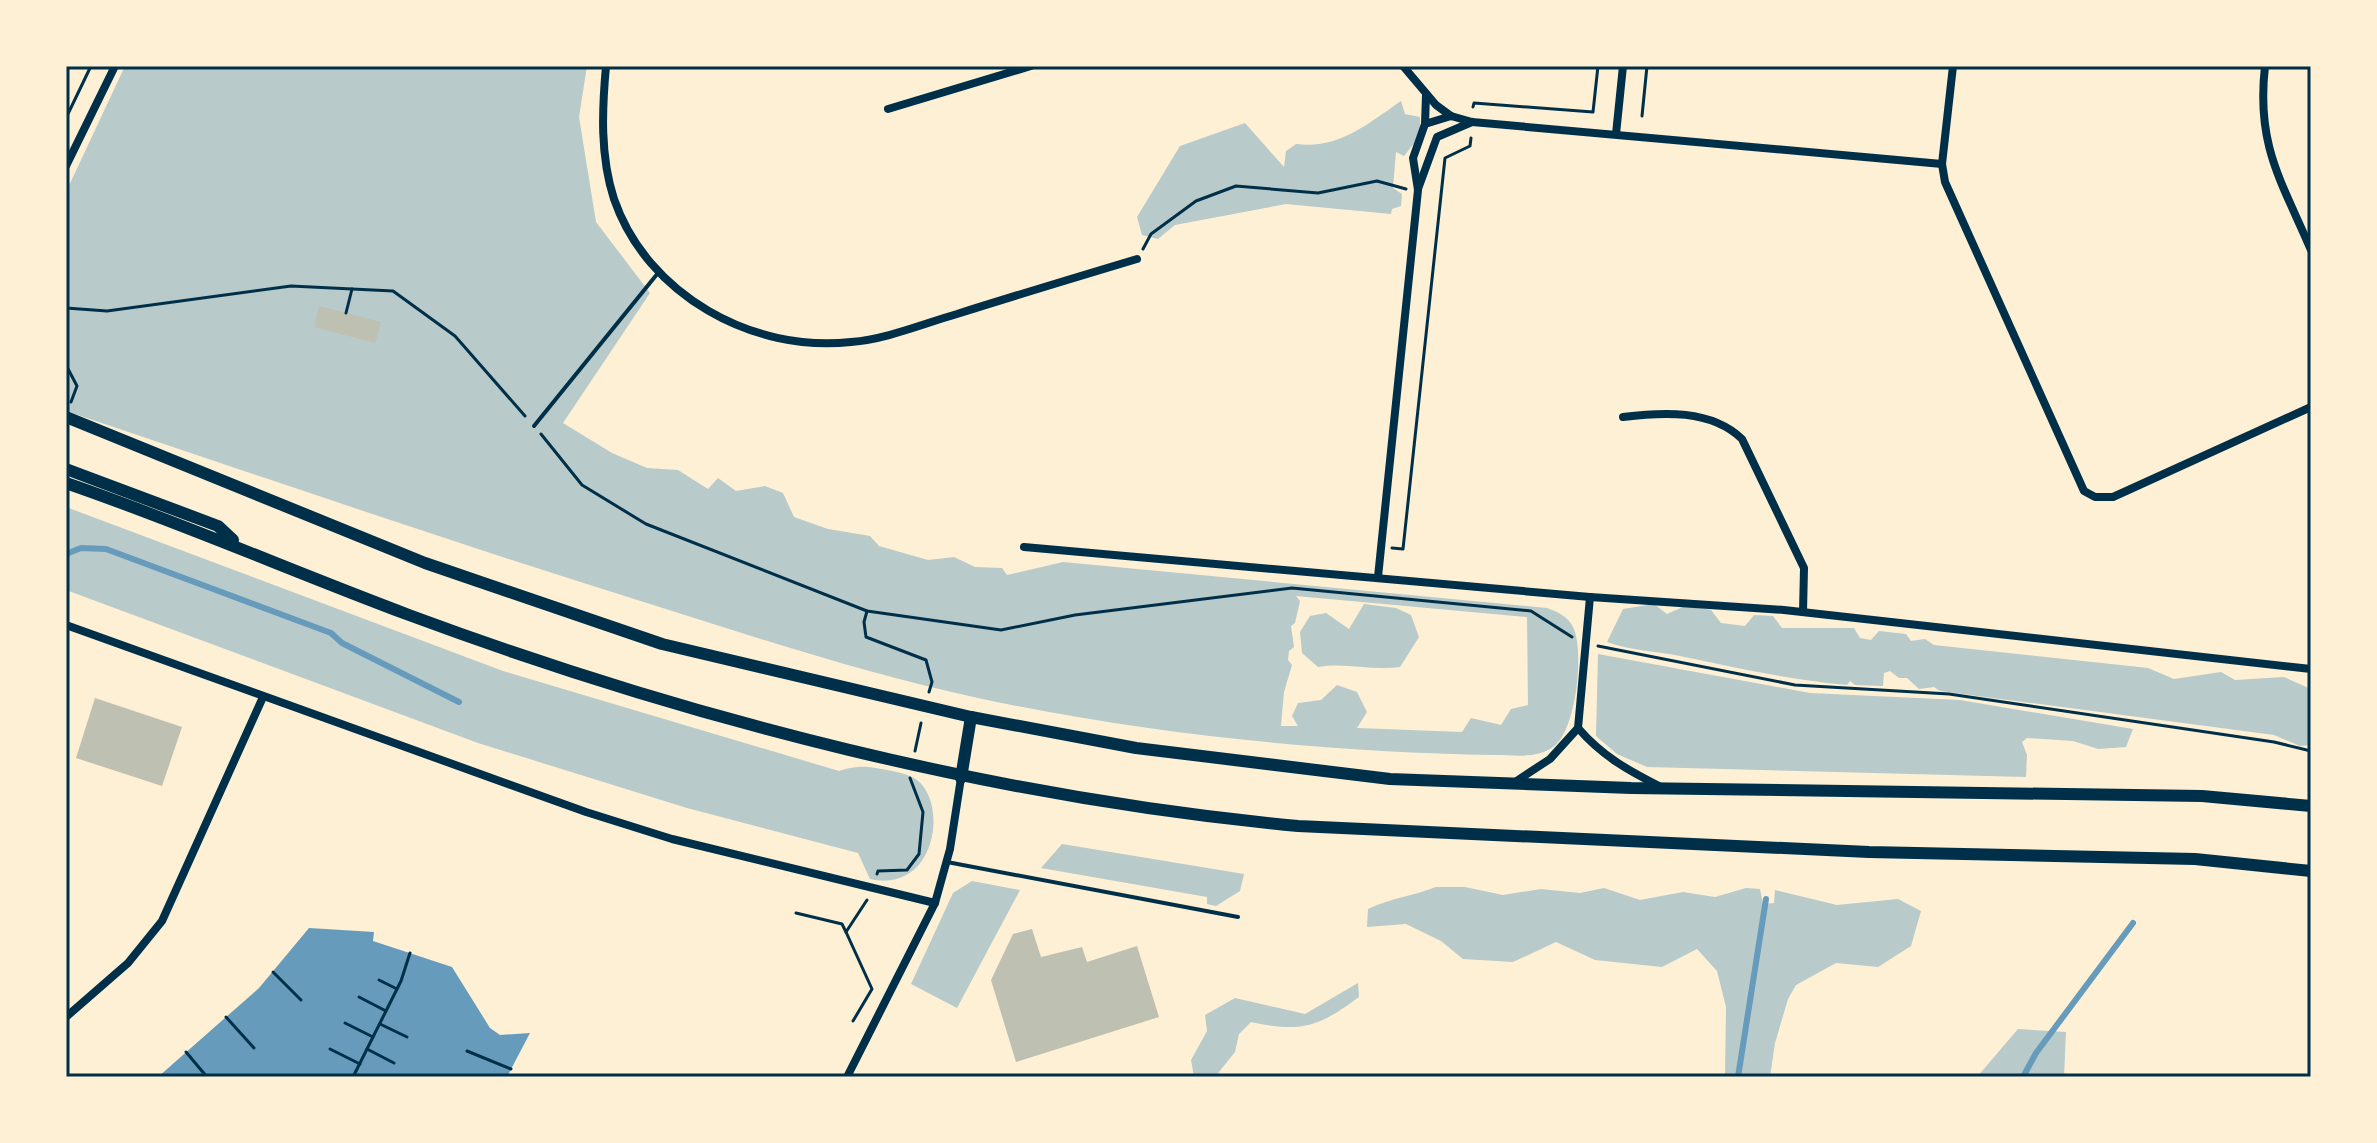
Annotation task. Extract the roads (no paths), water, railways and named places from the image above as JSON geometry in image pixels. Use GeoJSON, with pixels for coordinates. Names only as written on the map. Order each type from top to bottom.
{"type":"FeatureCollection","features":[{"type":"Feature","properties":{"kind":"main road"},"geometry":{"type":"LineString","coordinates":[[68,412],[425,563],[662,644],[971,717],[1219,759],[1390,779],[1665,789],[2202,796],[2311,806]]}},
{"type":"Feature","properties":{"kind":"main road"},"geometry":{"type":"LineString","coordinates":[[66,469],[218,526],[242,547]]}},
{"type":"Feature","properties":{"kind":"main road"},"geometry":{"type":"LineString","coordinates":[[66,483],[242,547],[409,615],[646,695],[961,778],[1208,818],[1298,826],[1869,852],[2195,859],[2311,871]]}},
{"type":"Feature","properties":{"kind":"main road"},"geometry":{"type":"LineString","coordinates":[[961,778],[971,717]]}},
{"type":"Feature","properties":{"kind":"street"},"geometry":{"type":"LineString","coordinates":[[66,166],[115,66]]}},
{"type":"Feature","properties":{"kind":"street"},"geometry":{"type":"LineString","coordinates":[[606,66],[603,140],[614,198],[625,223],[659,271],[683,293],[740,327],[776,340],[824,343],[876,338],[1137,259]]}},
{"type":"Feature","properties":{"kind":"street"},"geometry":{"type":"LineString","coordinates":[[888,109],[1031,66]]}},
{"type":"Feature","properties":{"kind":"street"},"geometry":{"type":"LineString","coordinates":[[1403,66],[1436,105],[1451,116],[1472,122],[1942,164]]}},
{"type":"Feature","properties":{"kind":"street"},"geometry":{"type":"LineString","coordinates":[[1616,134],[1623,66]]}},
{"type":"Feature","properties":{"kind":"street"},"geometry":{"type":"LineString","coordinates":[[1953,66],[1942,164],[1953,201],[2078,483],[2095,497],[2113,497],[2311,407]]}},
{"type":"Feature","properties":{"kind":"street"},"geometry":{"type":"LineString","coordinates":[[2265,66],[2262,116],[2265,140],[2311,250]]}},
{"type":"Feature","properties":{"kind":"street"},"geometry":{"type":"LineString","coordinates":[[1418,190],[1413,158],[1425,124],[1426,94]]}},
{"type":"Feature","properties":{"kind":"street"},"geometry":{"type":"LineString","coordinates":[[1378,577],[1418,190],[1437,137],[1439,118],[1436,105]]}},
{"type":"Feature","properties":{"kind":"street"},"geometry":{"type":"LineString","coordinates":[[1425,124],[1451,116]]}},
{"type":"Feature","properties":{"kind":"street"},"geometry":{"type":"LineString","coordinates":[[1437,137],[1472,122]]}},
{"type":"Feature","properties":{"kind":"street"},"geometry":{"type":"LineString","coordinates":[[1623,417],[1695,416],[1723,424],[1742,439],[1804,568],[1803,612]]}},
{"type":"Feature","properties":{"kind":"street"},"geometry":{"type":"LineString","coordinates":[[1024,547],[1590,597],[1803,612],[2311,669]]}},
{"type":"Feature","properties":{"kind":"street"},"geometry":{"type":"LineString","coordinates":[[1514,783],[1550,759],[1578,728],[1590,597]]}},
{"type":"Feature","properties":{"kind":"street"},"geometry":{"type":"LineString","coordinates":[[66,625],[672,839],[935,903]]}},
{"type":"Feature","properties":{"kind":"street"},"geometry":{"type":"LineString","coordinates":[[66,1017],[128,963],[162,921],[263,697]]}},
{"type":"Feature","properties":{"kind":"street"},"geometry":{"type":"LineString","coordinates":[[1578,728],[1596,748],[1619,766],[1665,789]]}},
{"type":"Feature","properties":{"kind":"street"},"geometry":{"type":"LineString","coordinates":[[847,1077],[935,903],[947,862],[961,778]]}},
{"type":"Feature","properties":{"kind":"lane"},"geometry":{"type":"LineString","coordinates":[[534,426],[659,271]]}},
{"type":"Feature","properties":{"kind":"lane"},"geometry":{"type":"LineString","coordinates":[[947,862],[1238,917]]}},
{"type":"Feature","properties":{"kind":"water"},"geometry":{"type":"Polygon","coordinates":[[[309,928],[374,932],[373,941],[452,967],[490,1028],[500,1035],[530,1033],[507,1077],[158,1077],[259,988],[309,928]]]}},
{"type":"Feature","properties":{"kind":"waterway"},"geometry":{"type":"LineString","coordinates":[[66,554],[81,548],[106,549],[331,633],[342,643],[459,702]]}},
{"type":"Feature","properties":{"kind":"waterway"},"geometry":{"type":"LineString","coordinates":[[1738,1077],[1766,899]]}},
{"type":"Feature","properties":{"kind":"waterway"},"geometry":{"type":"LineString","coordinates":[[2023,1077],[2036,1053],[2133,923]]}}]}
